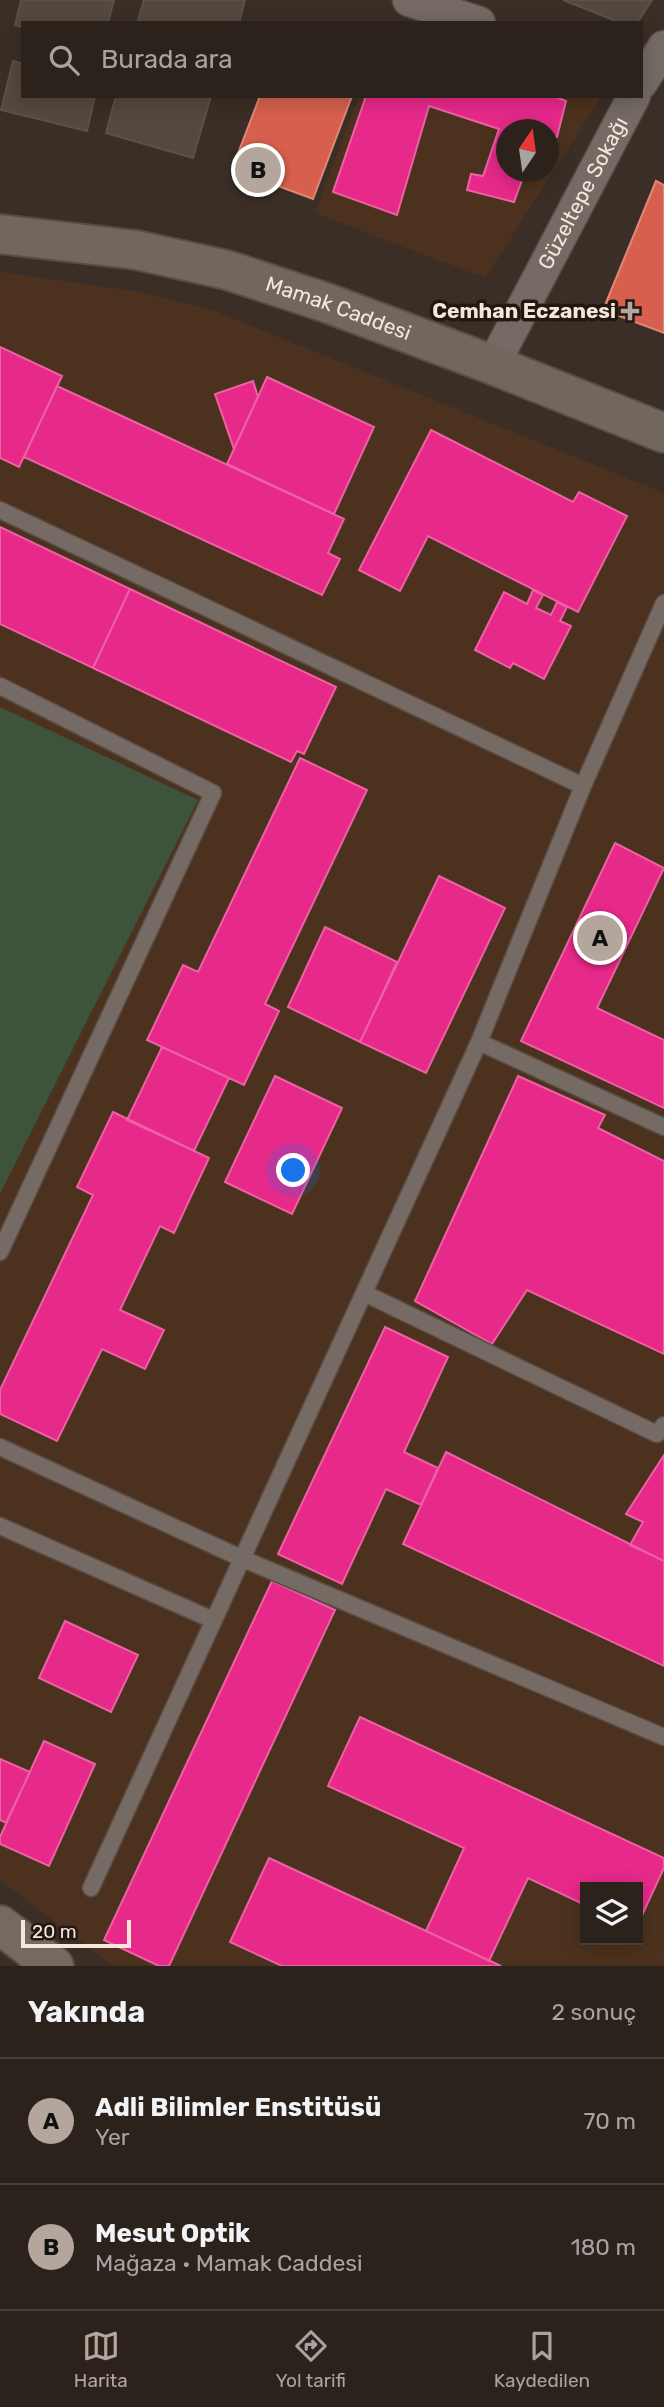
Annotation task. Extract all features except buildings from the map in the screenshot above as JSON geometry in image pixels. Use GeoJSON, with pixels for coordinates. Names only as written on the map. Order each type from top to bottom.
{"type":"FeatureCollection","features":[{"type":"Feature","properties":{"kind":"main road","name":"Mamak Caddesi"},"geometry":{"type":"LineString","coordinates":[[0,234],[136,250],[227,270],[327,303],[664,433]]}},
{"type":"Feature","properties":{"kind":"main road"},"geometry":{"type":"LineString","coordinates":[[0,1925],[54,1966]]}},
{"type":"Feature","properties":{"kind":"street"},"geometry":{"type":"LineString","coordinates":[[409,0],[473,21]]}},
{"type":"Feature","properties":{"kind":"street","name":"Güzeltepe Sokağı"},"geometry":{"type":"LineString","coordinates":[[643,78],[664,47]]}},
{"type":"Feature","properties":{"kind":"street","name":"Güzeltepe Sokağı"},"geometry":{"type":"LineString","coordinates":[[493,365],[632,98]]}},
{"type":"Feature","properties":{"kind":"lane"},"geometry":{"type":"LineString","coordinates":[[0,510],[583,786]]}},
{"type":"Feature","properties":{"kind":"lane"},"geometry":{"type":"LineString","coordinates":[[91,1888],[479,1042],[583,786],[664,604]]}},
{"type":"Feature","properties":{"kind":"lane"},"geometry":{"type":"LineString","coordinates":[[0,686],[214,793],[0,1252]]}},
{"type":"Feature","properties":{"kind":"lane"},"geometry":{"type":"LineString","coordinates":[[479,1042],[664,1126]]}},
{"type":"Feature","properties":{"kind":"lane"},"geometry":{"type":"LineString","coordinates":[[364,1293],[657,1434],[664,1425]]}},
{"type":"Feature","properties":{"kind":"lane"},"geometry":{"type":"LineString","coordinates":[[0,1447],[243,1559],[664,1737]]}},
{"type":"Feature","properties":{"kind":"lane"},"geometry":{"type":"LineString","coordinates":[[0,1527],[213,1620]]}},
{"type":"Feature","properties":{"kind":"shaded area"},"geometry":{"type":"Polygon","coordinates":[[[358,98],[600,99],[559,163],[559,119],[496,119],[496,182],[547,182],[485,278],[315,213],[358,98]]]}},
{"type":"Feature","properties":{"kind":"shaded area"},"geometry":{"type":"Polygon","coordinates":[[[0,272],[135,291],[212,310],[664,493],[664,1966],[113,1966],[0,1880],[0,272]]]}},
{"type":"Feature","properties":{"kind":"green space"},"geometry":{"type":"Polygon","coordinates":[[[0,707],[198,800],[0,1194],[0,707]]]}},
{"type":"Feature","properties":{"kind":"place","name":"Mesut Optik"},"geometry":{"type":"Point","coordinates":[258,170]}},
{"type":"Feature","properties":{"kind":"place","name":"Cemhan Eczanesi"},"geometry":{"type":"Point","coordinates":[630,311]}},
{"type":"Feature","properties":{"kind":"place","name":"Adli Bilimler Enstitüsü"},"geometry":{"type":"Point","coordinates":[600,938]}}]}
